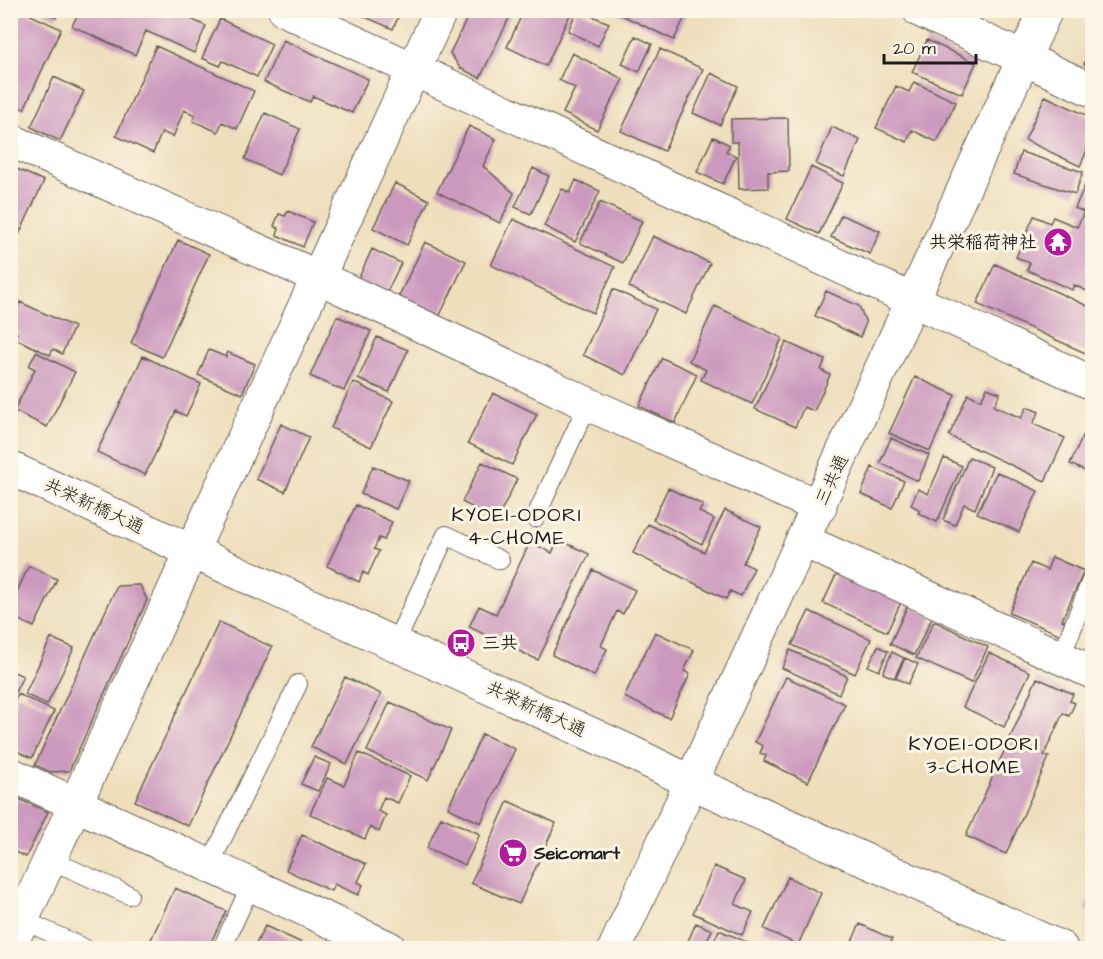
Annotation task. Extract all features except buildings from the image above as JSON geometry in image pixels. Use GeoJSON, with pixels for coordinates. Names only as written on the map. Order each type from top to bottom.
{"type":"FeatureCollection","features":[{"type":"Feature","properties":{"kind":"street"},"geometry":{"type":"LineString","coordinates":[[285,10],[1092,383]]}},
{"type":"Feature","properties":{"kind":"street"},"geometry":{"type":"LineString","coordinates":[[17,933],[320,278],[441,10]]}},
{"type":"Feature","properties":{"kind":"street"},"geometry":{"type":"LineString","coordinates":[[919,10],[1092,90]]}},
{"type":"Feature","properties":{"kind":"street","name":"三共通"},"geometry":{"type":"LineString","coordinates":[[615,948],[820,507],[1046,10]]}},
{"type":"Feature","properties":{"kind":"street"},"geometry":{"type":"LineString","coordinates":[[10,140],[320,278],[588,404],[820,507]]}},
{"type":"Feature","properties":{"kind":"street","name":"共栄新橋大通"},"geometry":{"type":"LineString","coordinates":[[10,468],[691,782],[1061,948]]}},
{"type":"Feature","properties":{"kind":"street"},"geometry":{"type":"LineString","coordinates":[[804,541],[1092,672]]}},
{"type":"Feature","properties":{"kind":"street"},"geometry":{"type":"LineString","coordinates":[[10,774],[251,885],[331,936],[389,948]]}},
{"type":"Feature","properties":{"kind":"lane"},"geometry":{"type":"LineString","coordinates":[[536,518],[588,404]]}},
{"type":"Feature","properties":{"kind":"lane"},"geometry":{"type":"LineString","coordinates":[[395,644],[446,535],[500,560]]}},
{"type":"Feature","properties":{"kind":"lane"},"geometry":{"type":"LineString","coordinates":[[1061,657],[1092,579]]}},
{"type":"Feature","properties":{"kind":"lane"},"geometry":{"type":"LineString","coordinates":[[209,866],[298,684]]}},
{"type":"Feature","properties":{"kind":"lane"},"geometry":{"type":"LineString","coordinates":[[51,860],[129,895]]}},
{"type":"Feature","properties":{"kind":"lane"},"geometry":{"type":"LineString","coordinates":[[222,948],[251,885]]}},
{"type":"Feature","properties":{"kind":"lane"},"geometry":{"type":"LineString","coordinates":[[17,933],[84,948]]}},
{"type":"Feature","properties":{"kind":"place","name":"共栄稲荷神社"},"geometry":{"type":"Point","coordinates":[1058,242]}},
{"type":"Feature","properties":{"kind":"place","name":"三共"},"geometry":{"type":"Point","coordinates":[461,643]}},
{"type":"Feature","properties":{"kind":"place","name":"Seicomart"},"geometry":{"type":"Point","coordinates":[513,853]}},
{"type":"Feature","properties":{"kind":"district","name":"KYOEI-ODORI 4-CHOME"},"geometry":{"type":"Point","coordinates":[517,526]}},
{"type":"Feature","properties":{"kind":"district","name":"KYOEI-ODORI 3-CHOME"},"geometry":{"type":"Point","coordinates":[974,756]}}]}
